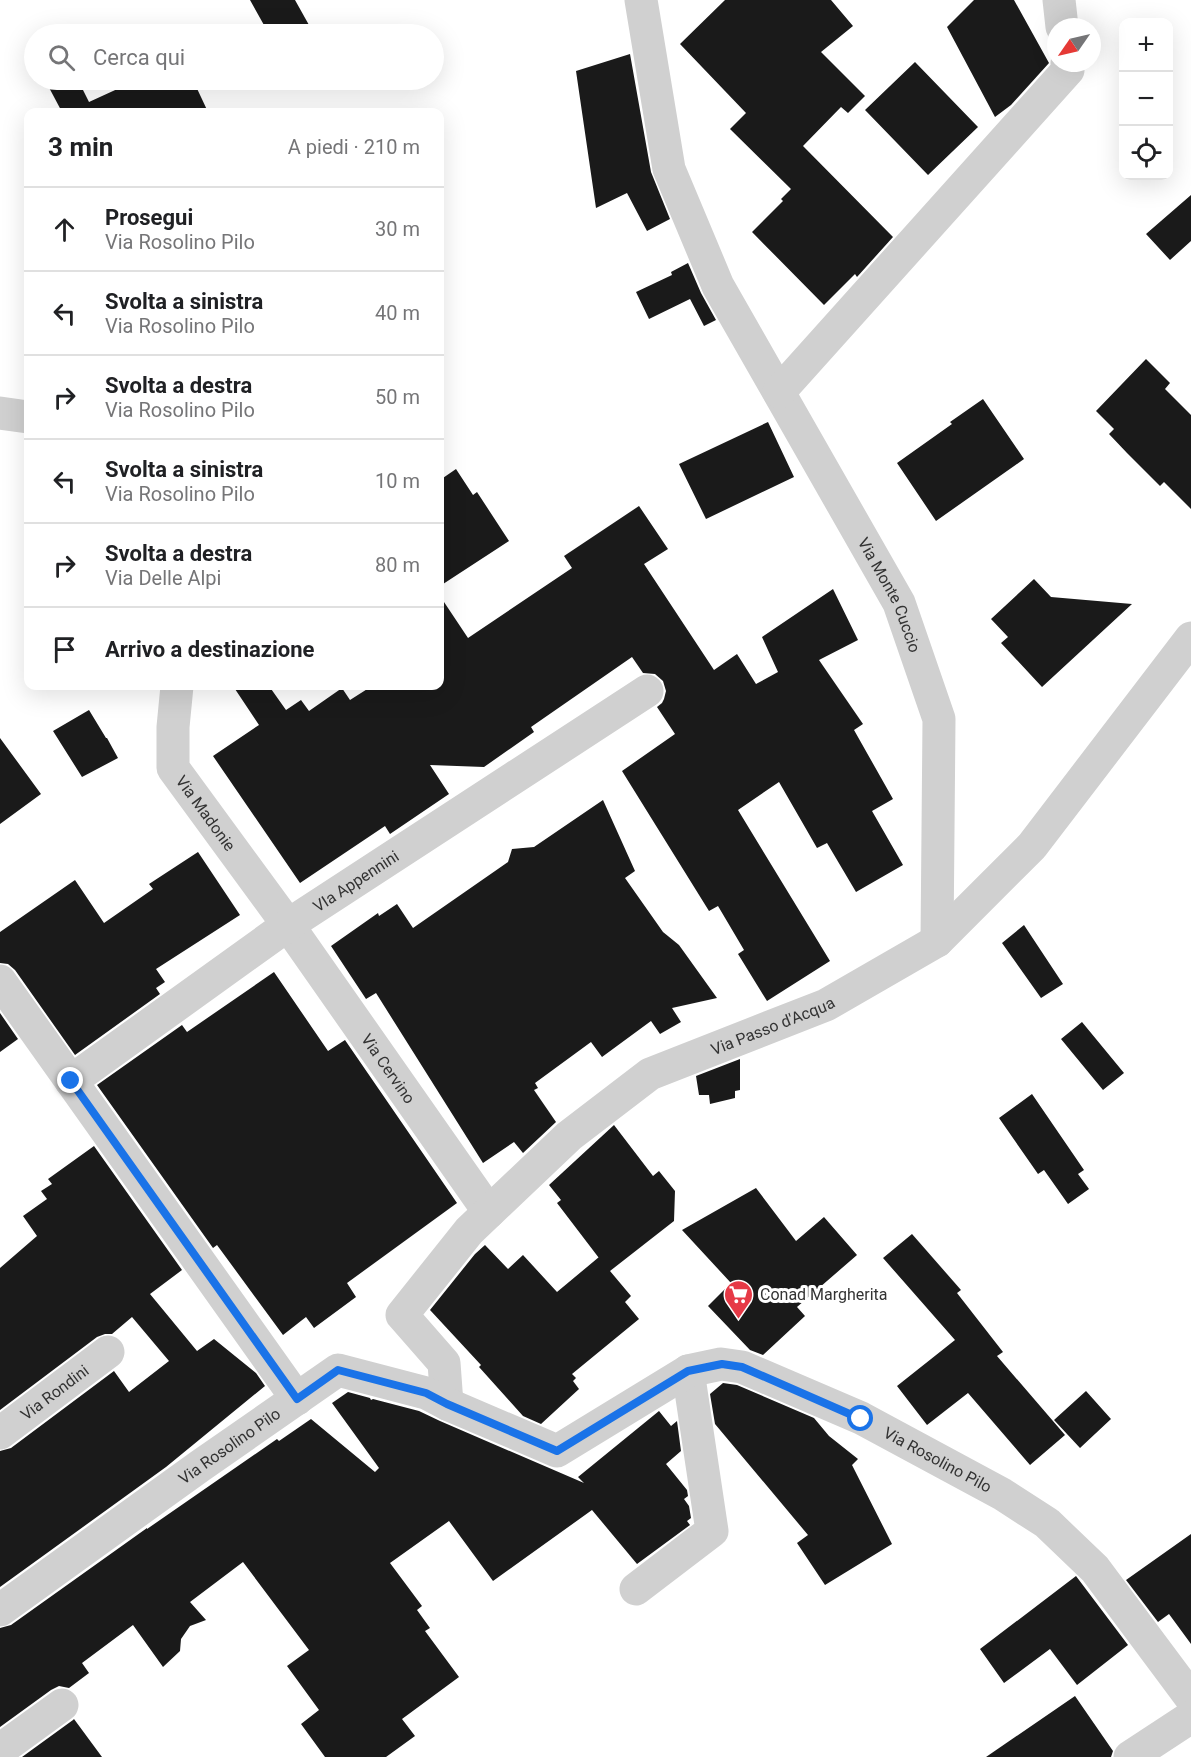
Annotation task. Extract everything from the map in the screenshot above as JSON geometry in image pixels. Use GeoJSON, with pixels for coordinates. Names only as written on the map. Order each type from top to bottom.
{"type":"FeatureCollection","features":[{"type":"Feature","properties":{"kind":"street","name":"Via Monte Cuccio"},"geometry":{"type":"LineString","coordinates":[[641,0],[669,169],[718,286],[899,603],[939,719],[937,941]]}},
{"type":"Feature","properties":{"kind":"street"},"geometry":{"type":"LineString","coordinates":[[1059,0],[1061,18]]}},
{"type":"Feature","properties":{"kind":"street"},"geometry":{"type":"LineString","coordinates":[[779,392],[1066,72]]}},
{"type":"Feature","properties":{"kind":"street"},"geometry":{"type":"LineString","coordinates":[[0,413],[24,416]]}},
{"type":"Feature","properties":{"kind":"street","name":"Via Passo d'Acqua"},"geometry":{"type":"LineString","coordinates":[[447,1404],[444,1363],[402,1315],[470,1231],[569,1136],[650,1074],[826,1005],[937,941],[1032,846],[1191,638]]}},
{"type":"Feature","properties":{"kind":"street","name":"Via Madonie"},"geometry":{"type":"LineString","coordinates":[[177,690],[173,727],[173,768],[288,925]]}},
{"type":"Feature","properties":{"kind":"street","name":"VIa Appennini"},"geometry":{"type":"LineString","coordinates":[[71,1081],[288,925],[647,691]]}},
{"type":"Feature","properties":{"kind":"street","name":"Via Cervino"},"geometry":{"type":"LineString","coordinates":[[288,925],[489,1212]]}},
{"type":"Feature","properties":{"kind":"street"},"geometry":{"type":"LineString","coordinates":[[0,981],[297,1399]]}},
{"type":"Feature","properties":{"kind":"street","name":"Via Rondini"},"geometry":{"type":"LineString","coordinates":[[0,1433],[108,1352]]}},
{"type":"Feature","properties":{"kind":"street","name":"Via Rosolino Pilo"},"geometry":{"type":"LineString","coordinates":[[0,1610],[338,1370],[426,1393],[557,1451],[688,1371],[722,1364],[742,1367],[861,1419],[1002,1494],[1047,1523],[1095,1569],[1191,1698]]}},
{"type":"Feature","properties":{"kind":"street"},"geometry":{"type":"LineString","coordinates":[[636,1589],[712,1531],[688,1371]]}},
{"type":"Feature","properties":{"kind":"street"},"geometry":{"type":"LineString","coordinates":[[0,1750],[62,1705]]}},
{"type":"Feature","properties":{"kind":"street"},"geometry":{"type":"LineString","coordinates":[[1130,1757],[1191,1718]]}},
{"type":"Feature","properties":{"kind":"building"},"geometry":{"type":"Polygon","coordinates":[[[250,0],[295,0],[308,24],[263,24],[250,0]]]}},
{"type":"Feature","properties":{"kind":"building"},"geometry":{"type":"Polygon","coordinates":[[[725,0],[831,0],[853,26],[821,52],[865,96],[848,113],[841,107],[803,146],[893,237],[857,277],[855,274],[824,305],[752,232],[783,201],[781,199],[791,189],[730,129],[746,113],[680,44],[725,0]]]}},
{"type":"Feature","properties":{"kind":"building"},"geometry":{"type":"Polygon","coordinates":[[[974,0],[1014,0],[1047,59],[1047,65],[1011,105],[995,117],[947,27],[974,0]]]}},
{"type":"Feature","properties":{"kind":"building"},"geometry":{"type":"Polygon","coordinates":[[[630,54],[651,172],[670,219],[647,231],[627,193],[596,208],[576,71],[630,54]]]}},
{"type":"Feature","properties":{"kind":"building"},"geometry":{"type":"Polygon","coordinates":[[[915,62],[978,127],[928,175],[865,110],[915,62]]]}},
{"type":"Feature","properties":{"kind":"building"},"geometry":{"type":"Polygon","coordinates":[[[50,90],[83,90],[89,102],[115,90],[198,90],[206,108],[60,108],[50,90]]]}},
{"type":"Feature","properties":{"kind":"building"},"geometry":{"type":"Polygon","coordinates":[[[1191,195],[1191,241],[1170,260],[1146,234],[1191,195]]]}},
{"type":"Feature","properties":{"kind":"building"},"geometry":{"type":"Polygon","coordinates":[[[688,263],[716,320],[704,326],[690,299],[649,319],[636,292],[672,275],[671,272],[688,263]]]}},
{"type":"Feature","properties":{"kind":"building"},"geometry":{"type":"Polygon","coordinates":[[[1146,359],[1170,383],[1165,389],[1191,415],[1191,509],[1164,482],[1160,486],[1127,453],[1109,434],[1114,429],[1096,411],[1146,359]]]}},
{"type":"Feature","properties":{"kind":"building"},"geometry":{"type":"Polygon","coordinates":[[[983,399],[1024,459],[936,521],[897,463],[983,399]]]}},
{"type":"Feature","properties":{"kind":"building"},"geometry":{"type":"Polygon","coordinates":[[[768,422],[794,477],[706,519],[679,464],[768,422]]]}},
{"type":"Feature","properties":{"kind":"building"},"geometry":{"type":"Polygon","coordinates":[[[456,469],[473,495],[477,492],[509,541],[444,583],[444,477],[456,469]]]}},
{"type":"Feature","properties":{"kind":"building"},"geometry":{"type":"Polygon","coordinates":[[[639,506],[668,549],[644,564],[714,670],[737,654],[756,684],[778,672],[762,637],[833,589],[858,640],[819,660],[863,724],[854,730],[893,799],[872,811],[903,865],[856,892],[827,843],[817,848],[779,782],[738,810],[830,961],[767,1001],[738,954],[744,950],[718,906],[709,911],[622,771],[675,734],[657,707],[662,703],[666,691],[663,681],[655,674],[643,673],[632,657],[531,727],[534,732],[484,767],[430,765],[449,794],[390,834],[385,826],[300,883],[213,756],[259,725],[236,690],[272,690],[286,710],[301,700],[309,711],[339,690],[343,690],[350,700],[366,690],[444,690],[444,602],[468,638],[572,568],[564,556],[639,506]]]}},
{"type":"Feature","properties":{"kind":"building"},"geometry":{"type":"Polygon","coordinates":[[[1034,579],[1051,597],[1132,604],[1042,687],[1001,643],[1008,637],[991,619],[1034,579]]]}},
{"type":"Feature","properties":{"kind":"building"},"geometry":{"type":"Polygon","coordinates":[[[89,710],[118,758],[82,777],[53,731],[89,710]]]}},
{"type":"Feature","properties":{"kind":"building"},"geometry":{"type":"Polygon","coordinates":[[[0,738],[41,794],[0,824],[0,738]]]}},
{"type":"Feature","properties":{"kind":"building"},"geometry":{"type":"Polygon","coordinates":[[[603,800],[635,871],[625,878],[663,932],[679,945],[717,998],[672,1008],[681,1022],[660,1034],[651,1021],[602,1057],[591,1042],[535,1083],[538,1088],[534,1090],[556,1122],[523,1153],[514,1142],[483,1163],[376,993],[366,999],[331,946],[378,913],[379,916],[397,904],[413,928],[508,862],[512,849],[534,847],[603,800]]]}},
{"type":"Feature","properties":{"kind":"building"},"geometry":{"type":"Polygon","coordinates":[[[198,852],[240,915],[156,969],[165,982],[156,988],[160,994],[75,1055],[15,970],[8,964],[0,963],[0,932],[75,880],[104,923],[153,889],[149,884],[198,852]]]}},
{"type":"Feature","properties":{"kind":"building"},"geometry":{"type":"Polygon","coordinates":[[[1024,925],[1063,984],[1041,998],[1002,943],[1024,925]]]}},
{"type":"Feature","properties":{"kind":"building"},"geometry":{"type":"Polygon","coordinates":[[[274,972],[328,1051],[345,1040],[457,1203],[347,1283],[356,1297],[314,1328],[306,1317],[283,1335],[217,1245],[213,1248],[97,1085],[182,1025],[187,1032],[274,972]]]}},
{"type":"Feature","properties":{"kind":"building"},"geometry":{"type":"Polygon","coordinates":[[[0,1013],[18,1039],[0,1052],[0,1013]]]}},
{"type":"Feature","properties":{"kind":"building"},"geometry":{"type":"Polygon","coordinates":[[[1082,1022],[1124,1073],[1103,1090],[1061,1039],[1082,1022]]]}},
{"type":"Feature","properties":{"kind":"building"},"geometry":{"type":"Polygon","coordinates":[[[740,1059],[740,1090],[735,1091],[735,1098],[710,1104],[709,1095],[699,1095],[696,1076],[740,1059]]]}},
{"type":"Feature","properties":{"kind":"building"},"geometry":{"type":"Polygon","coordinates":[[[1032,1094],[1084,1170],[1078,1174],[1089,1189],[1068,1204],[1044,1170],[1038,1174],[999,1118],[1032,1094]]]}},
{"type":"Feature","properties":{"kind":"building"},"geometry":{"type":"Polygon","coordinates":[[[614,1125],[653,1176],[659,1171],[675,1191],[674,1221],[610,1271],[631,1296],[625,1302],[639,1319],[572,1374],[576,1378],[573,1381],[579,1389],[541,1424],[523,1416],[479,1367],[481,1365],[430,1310],[475,1254],[485,1245],[508,1269],[523,1255],[557,1292],[599,1257],[557,1203],[561,1200],[549,1185],[614,1125]]]}},
{"type":"Feature","properties":{"kind":"building"},"geometry":{"type":"Polygon","coordinates":[[[94,1146],[182,1270],[150,1294],[197,1351],[214,1339],[256,1373],[265,1386],[166,1467],[0,1587],[0,1451],[11,1448],[114,1371],[129,1392],[169,1361],[132,1317],[112,1334],[97,1337],[0,1410],[0,1268],[37,1236],[23,1216],[47,1199],[41,1191],[52,1184],[48,1179],[94,1146]]]}},
{"type":"Feature","properties":{"kind":"building"},"geometry":{"type":"Polygon","coordinates":[[[756,1188],[796,1241],[824,1217],[857,1255],[797,1307],[805,1316],[763,1355],[750,1350],[708,1306],[731,1283],[682,1230],[756,1188]]]}},
{"type":"Feature","properties":{"kind":"building"},"geometry":{"type":"Polygon","coordinates":[[[912,1234],[961,1290],[957,1293],[1003,1352],[997,1356],[1065,1435],[1030,1465],[968,1393],[927,1425],[897,1386],[955,1340],[883,1258],[912,1234]]]}},
{"type":"Feature","properties":{"kind":"building"},"geometry":{"type":"Polygon","coordinates":[[[723,1383],[737,1385],[814,1418],[829,1436],[858,1459],[852,1465],[892,1544],[825,1585],[797,1543],[808,1535],[715,1424],[710,1394],[723,1383]]]}},
{"type":"Feature","properties":{"kind":"building"},"geometry":{"type":"Polygon","coordinates":[[[1086,1391],[1111,1419],[1080,1448],[1054,1420],[1086,1391]]]}},
{"type":"Feature","properties":{"kind":"building"},"geometry":{"type":"Polygon","coordinates":[[[348,1392],[419,1411],[584,1483],[578,1477],[659,1411],[671,1426],[677,1421],[681,1451],[666,1464],[687,1490],[688,1496],[684,1499],[689,1506],[691,1518],[687,1521],[690,1525],[637,1564],[592,1510],[493,1581],[449,1521],[390,1563],[422,1606],[417,1610],[430,1628],[425,1631],[459,1677],[402,1719],[415,1736],[386,1757],[325,1757],[301,1724],[319,1710],[287,1666],[309,1650],[243,1562],[190,1602],[206,1620],[190,1626],[181,1639],[180,1651],[163,1667],[133,1625],[82,1663],[89,1673],[69,1688],[59,1686],[51,1690],[0,1727],[0,1628],[11,1625],[277,1439],[279,1441],[311,1419],[375,1472],[379,1468],[332,1403],[348,1392]]]}},
{"type":"Feature","properties":{"kind":"building"},"geometry":{"type":"Polygon","coordinates":[[[1191,1534],[1191,1644],[1169,1614],[1158,1622],[1126,1580],[1191,1534]]]}},
{"type":"Feature","properties":{"kind":"building"},"geometry":{"type":"Polygon","coordinates":[[[1076,1576],[1128,1645],[1077,1685],[1050,1649],[1004,1683],[980,1649],[1076,1576]]]}},
{"type":"Feature","properties":{"kind":"building"},"geometry":{"type":"Polygon","coordinates":[[[1075,1696],[1113,1751],[1111,1757],[986,1757],[1075,1696]]]}},
{"type":"Feature","properties":{"kind":"building"},"geometry":{"type":"Polygon","coordinates":[[[73,1720],[102,1757],[22,1757],[73,1720]]]}},
{"type":"Feature","properties":{"kind":"place","name":"Conad Margherita"},"geometry":{"type":"Point","coordinates":[739,1320]}},
{"type":"Feature","properties":{"kind":"route"},"geometry":{"type":"LineString","coordinates":[[71,1081],[297,1399],[338,1370],[426,1393],[557,1451],[688,1371],[722,1364],[742,1367],[861,1419]]}}]}
